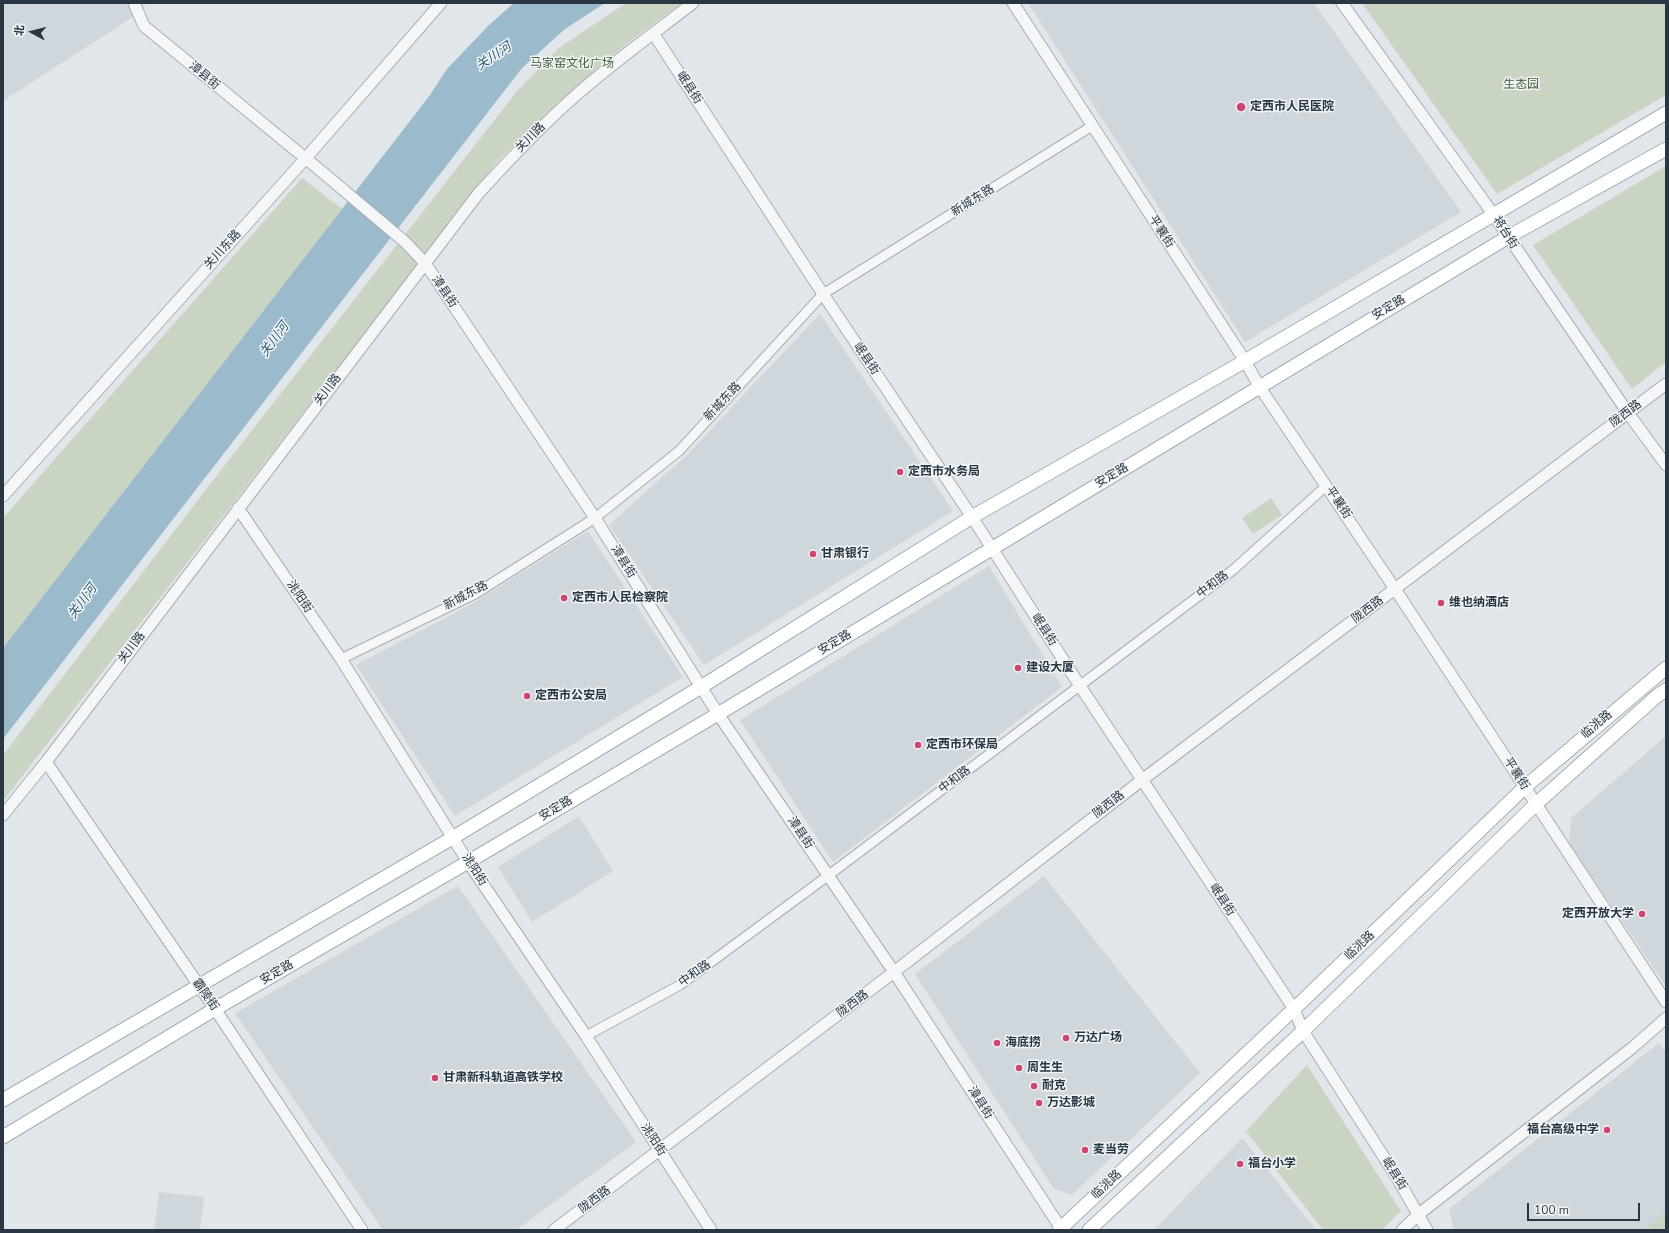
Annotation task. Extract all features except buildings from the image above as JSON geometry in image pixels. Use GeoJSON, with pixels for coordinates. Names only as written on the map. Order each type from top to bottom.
{"type":"FeatureCollection","features":[{"type":"Feature","properties":{"kind":"main road"},"geometry":{"type":"LineString","coordinates":[[3,1100],[454,837],[701,687],[972,517],[1245,361],[1666,113]]}},
{"type":"Feature","properties":{"kind":"main road","name":"安定路"},"geometry":{"type":"LineString","coordinates":[[3,1137],[215,1009],[718,714],[1508,237],[1666,149]]}},
{"type":"Feature","properties":{"kind":"main road","name":"临洮路"},"geometry":{"type":"LineString","coordinates":[[1061,1229],[1525,788],[1666,668]]}},
{"type":"Feature","properties":{"kind":"main road","name":"临洮路"},"geometry":{"type":"LineString","coordinates":[[1089,1230],[1303,1031],[1536,804],[1657,696],[1666,690]]}},
{"type":"Feature","properties":{"kind":"street","name":"漳县街"},"geometry":{"type":"LineString","coordinates":[[134,3],[144,26],[304,159],[321,171],[405,242],[425,263],[595,518],[718,714],[894,972],[1061,1229]]}},
{"type":"Feature","properties":{"kind":"street","name":"关川东路"},"geometry":{"type":"LineString","coordinates":[[3,496],[441,3]]}},
{"type":"Feature","properties":{"kind":"street","name":"关川路"},"geometry":{"type":"LineString","coordinates":[[3,815],[46,762],[478,194],[525,143],[573,97],[614,63],[693,3]]}},
{"type":"Feature","properties":{"kind":"street","name":"平襄街"},"geometry":{"type":"LineString","coordinates":[[1013,3],[1245,361],[1259,386],[1395,589],[1666,1002]]}},
{"type":"Feature","properties":{"kind":"street","name":"将台街"},"geometry":{"type":"LineString","coordinates":[[1342,3],[1493,214],[1628,413],[1666,465]]}},
{"type":"Feature","properties":{"kind":"street","name":"岷县街"},"geometry":{"type":"LineString","coordinates":[[653,33],[823,294],[972,517],[1080,686],[1294,1009],[1303,1031],[1419,1214],[1427,1230]]}},
{"type":"Feature","properties":{"kind":"street","name":"新城东路"},"geometry":{"type":"LineString","coordinates":[[341,659],[475,594],[595,518],[679,451],[823,294],[1092,126]]}},
{"type":"Feature","properties":{"kind":"street","name":"陇西路"},"geometry":{"type":"LineString","coordinates":[[554,1230],[894,972],[1142,780],[1666,384]]}},
{"type":"Feature","properties":{"kind":"street","name":"中和路"},"geometry":{"type":"LineString","coordinates":[[586,1036],[680,985],[829,876],[1009,738],[1233,570],[1326,486]]}},
{"type":"Feature","properties":{"kind":"street","name":"洮阳街"},"geometry":{"type":"LineString","coordinates":[[238,508],[341,659],[454,837],[468,862],[586,1036],[711,1230]]}},
{"type":"Feature","properties":{"kind":"street","name":"霸陵街"},"geometry":{"type":"LineString","coordinates":[[46,762],[215,1009],[362,1230]]}},
{"type":"Feature","properties":{"kind":"street"},"geometry":{"type":"LineString","coordinates":[[1402,1230],[1419,1214],[1632,1048],[1666,1018]]}},
{"type":"Feature","properties":{"kind":"shaded area"},"geometry":{"type":"Polygon","coordinates":[[[3,3],[143,3],[145,9],[3,101],[3,3]]]}},
{"type":"Feature","properties":{"kind":"shaded area","name":"定西市人民医院"},"geometry":{"type":"Polygon","coordinates":[[[1028,3],[1314,3],[1461,212],[1245,342],[1028,3]]]}},
{"type":"Feature","properties":{"kind":"shaded area"},"geometry":{"type":"Polygon","coordinates":[[[820,314],[953,511],[704,665],[609,525],[685,457],[820,314]]]}},
{"type":"Feature","properties":{"kind":"shaded area"},"geometry":{"type":"Polygon","coordinates":[[[588,531],[683,677],[455,816],[356,665],[468,606],[588,531]]]}},
{"type":"Feature","properties":{"kind":"shaded area"},"geometry":{"type":"Polygon","coordinates":[[[989,566],[1062,687],[833,862],[740,720],[989,566]]]}},
{"type":"Feature","properties":{"kind":"shaded area","name":"定西开放大学"},"geometry":{"type":"Polygon","coordinates":[[[1666,736],[1666,986],[1569,843],[1571,818],[1666,736]]]}},
{"type":"Feature","properties":{"kind":"shaded area"},"geometry":{"type":"Polygon","coordinates":[[[579,816],[613,871],[532,922],[498,867],[579,816]]]}},
{"type":"Feature","properties":{"kind":"shaded area","name":"万达广场"},"geometry":{"type":"Polygon","coordinates":[[[1044,876],[1200,1073],[1072,1195],[1054,1189],[915,974],[1044,876]]]}},
{"type":"Feature","properties":{"kind":"shaded area","name":"甘肃新科轨道高铁学校"},"geometry":{"type":"Polygon","coordinates":[[[458,886],[636,1142],[516,1230],[383,1230],[235,1013],[458,886]]]}},
{"type":"Feature","properties":{"kind":"shaded area","name":"福台高级中学"},"geometry":{"type":"Polygon","coordinates":[[[1659,1043],[1666,1052],[1666,1230],[1454,1230],[1449,1209],[1659,1043]]]}},
{"type":"Feature","properties":{"kind":"shaded area","name":"福台小学"},"geometry":{"type":"Polygon","coordinates":[[[1242,1138],[1316,1230],[1154,1230],[1242,1138]]]}},
{"type":"Feature","properties":{"kind":"shaded area"},"geometry":{"type":"Polygon","coordinates":[[[159,1192],[204,1197],[200,1230],[154,1230],[159,1192]]]}},
{"type":"Feature","properties":{"kind":"green space","name":"马家窑文化广场"},"geometry":{"type":"Polygon","coordinates":[[[626,3],[683,3],[633,39],[586,78],[497,162],[3,801],[3,755],[214,479],[518,90],[559,48],[626,3]]]}},
{"type":"Feature","properties":{"kind":"green space","name":"生态园"},"geometry":{"type":"Polygon","coordinates":[[[1362,3],[1666,3],[1666,95],[1497,194],[1362,3]]]}},
{"type":"Feature","properties":{"kind":"green space"},"geometry":{"type":"Polygon","coordinates":[[[1666,166],[1666,362],[1632,389],[1533,245],[1666,166]]]}},
{"type":"Feature","properties":{"kind":"green space"},"geometry":{"type":"Polygon","coordinates":[[[302,178],[342,209],[3,648],[3,518],[302,178]]]}},
{"type":"Feature","properties":{"kind":"green space"},"geometry":{"type":"Polygon","coordinates":[[[1271,498],[1282,515],[1253,534],[1242,518],[1271,498]]]}},
{"type":"Feature","properties":{"kind":"green space"},"geometry":{"type":"Polygon","coordinates":[[[1307,1065],[1401,1211],[1382,1230],[1323,1230],[1246,1131],[1307,1065]]]}},
{"type":"Feature","properties":{"kind":"green space"},"geometry":{"type":"Polygon","coordinates":[[[1666,1212],[1666,1230],[1644,1230],[1666,1212]]]}},
{"type":"Feature","properties":{"kind":"water","name":"关川河"},"geometry":{"type":"Polygon","coordinates":[[[514,3],[605,3],[565,29],[522,68],[3,739],[3,648],[430,95],[447,69],[489,25],[514,3]]]}},
{"type":"Feature","properties":{"kind":"place","name":"定西市人民医院"},"geometry":{"type":"Point","coordinates":[1241,107]}},
{"type":"Feature","properties":{"kind":"place","name":"定西市水务局"},"geometry":{"type":"Point","coordinates":[900,472]}},
{"type":"Feature","properties":{"kind":"place","name":"甘肃银行"},"geometry":{"type":"Point","coordinates":[813,554]}},
{"type":"Feature","properties":{"kind":"place","name":"定西市人民检察院"},"geometry":{"type":"Point","coordinates":[564,598]}},
{"type":"Feature","properties":{"kind":"place","name":"维也纳酒店"},"geometry":{"type":"Point","coordinates":[1441,603]}},
{"type":"Feature","properties":{"kind":"place","name":"建设大厦"},"geometry":{"type":"Point","coordinates":[1018,668]}},
{"type":"Feature","properties":{"kind":"place","name":"定西市公安局"},"geometry":{"type":"Point","coordinates":[527,696]}},
{"type":"Feature","properties":{"kind":"place","name":"定西市环保局"},"geometry":{"type":"Point","coordinates":[918,745]}},
{"type":"Feature","properties":{"kind":"place","name":"定西开放大学"},"geometry":{"type":"Point","coordinates":[1642,914]}},
{"type":"Feature","properties":{"kind":"place","name":"万达广场"},"geometry":{"type":"Point","coordinates":[1066,1038]}},
{"type":"Feature","properties":{"kind":"place","name":"海底捞"},"geometry":{"type":"Point","coordinates":[997,1043]}},
{"type":"Feature","properties":{"kind":"place","name":"周生生"},"geometry":{"type":"Point","coordinates":[1019,1068]}},
{"type":"Feature","properties":{"kind":"place","name":"甘肃新科轨道高铁学校"},"geometry":{"type":"Point","coordinates":[435,1078]}},
{"type":"Feature","properties":{"kind":"place","name":"耐克"},"geometry":{"type":"Point","coordinates":[1034,1086]}},
{"type":"Feature","properties":{"kind":"place","name":"万达影城"},"geometry":{"type":"Point","coordinates":[1039,1103]}},
{"type":"Feature","properties":{"kind":"place","name":"福台高级中学"},"geometry":{"type":"Point","coordinates":[1607,1130]}},
{"type":"Feature","properties":{"kind":"place","name":"麦当劳"},"geometry":{"type":"Point","coordinates":[1085,1150]}},
{"type":"Feature","properties":{"kind":"place","name":"福台小学"},"geometry":{"type":"Point","coordinates":[1240,1164]}}]}
